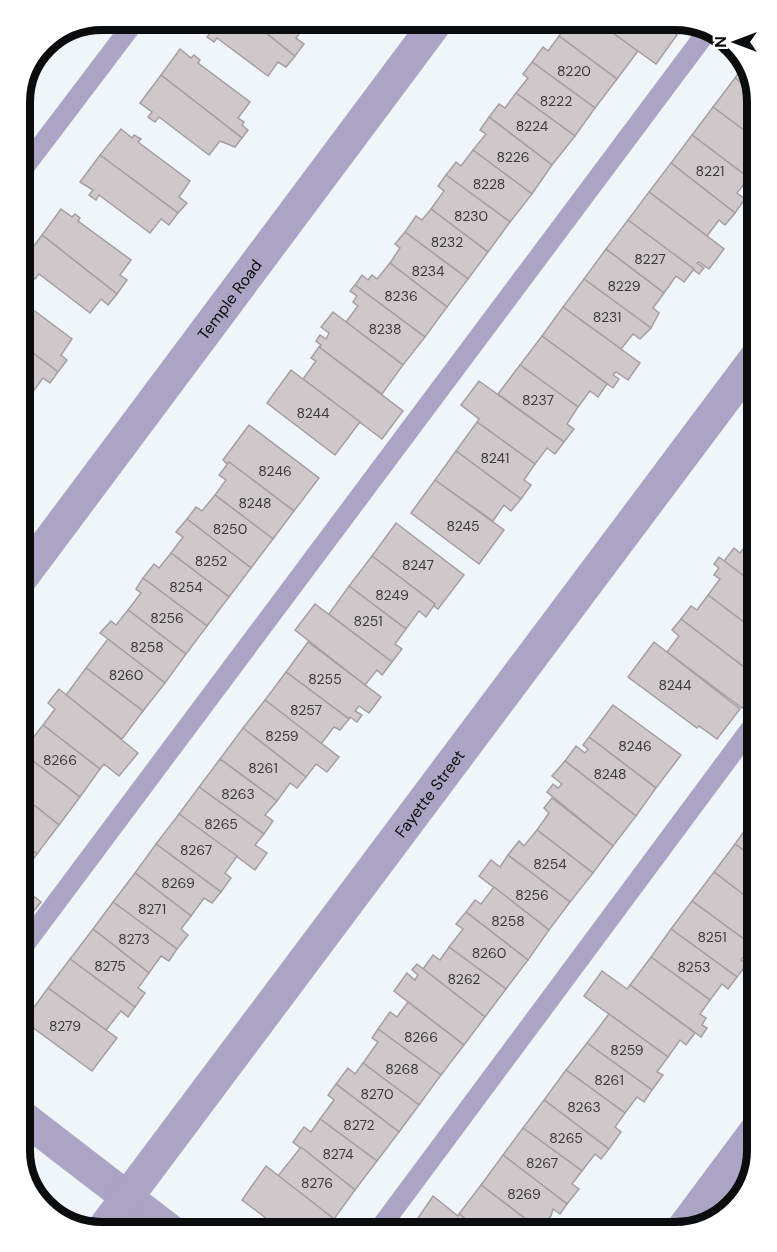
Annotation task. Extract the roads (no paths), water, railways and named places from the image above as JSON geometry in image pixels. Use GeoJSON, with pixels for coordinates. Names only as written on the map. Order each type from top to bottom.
{"type":"FeatureCollection","features":[{"type":"Feature","properties":{"kind":"street","name":"Temple Road"},"geometry":{"type":"LineString","coordinates":[[30,567],[431,30]]}},
{"type":"Feature","properties":{"kind":"street","name":"Fayette Street"},"geometry":{"type":"LineString","coordinates":[[109,1222],[747,371]]}},
{"type":"Feature","properties":{"kind":"street"},"geometry":{"type":"LineString","coordinates":[[30,1122],[159,1222]]}},
{"type":"Feature","properties":{"kind":"street"},"geometry":{"type":"LineString","coordinates":[[689,1221],[747,1144]]}},
{"type":"Feature","properties":{"kind":"lane"},"geometry":{"type":"LineString","coordinates":[[30,160],[128,30]]}},
{"type":"Feature","properties":{"kind":"lane"},"geometry":{"type":"LineString","coordinates":[[30,938],[704,36]]}},
{"type":"Feature","properties":{"kind":"lane"},"geometry":{"type":"LineString","coordinates":[[383,1222],[747,735]]}}]}
